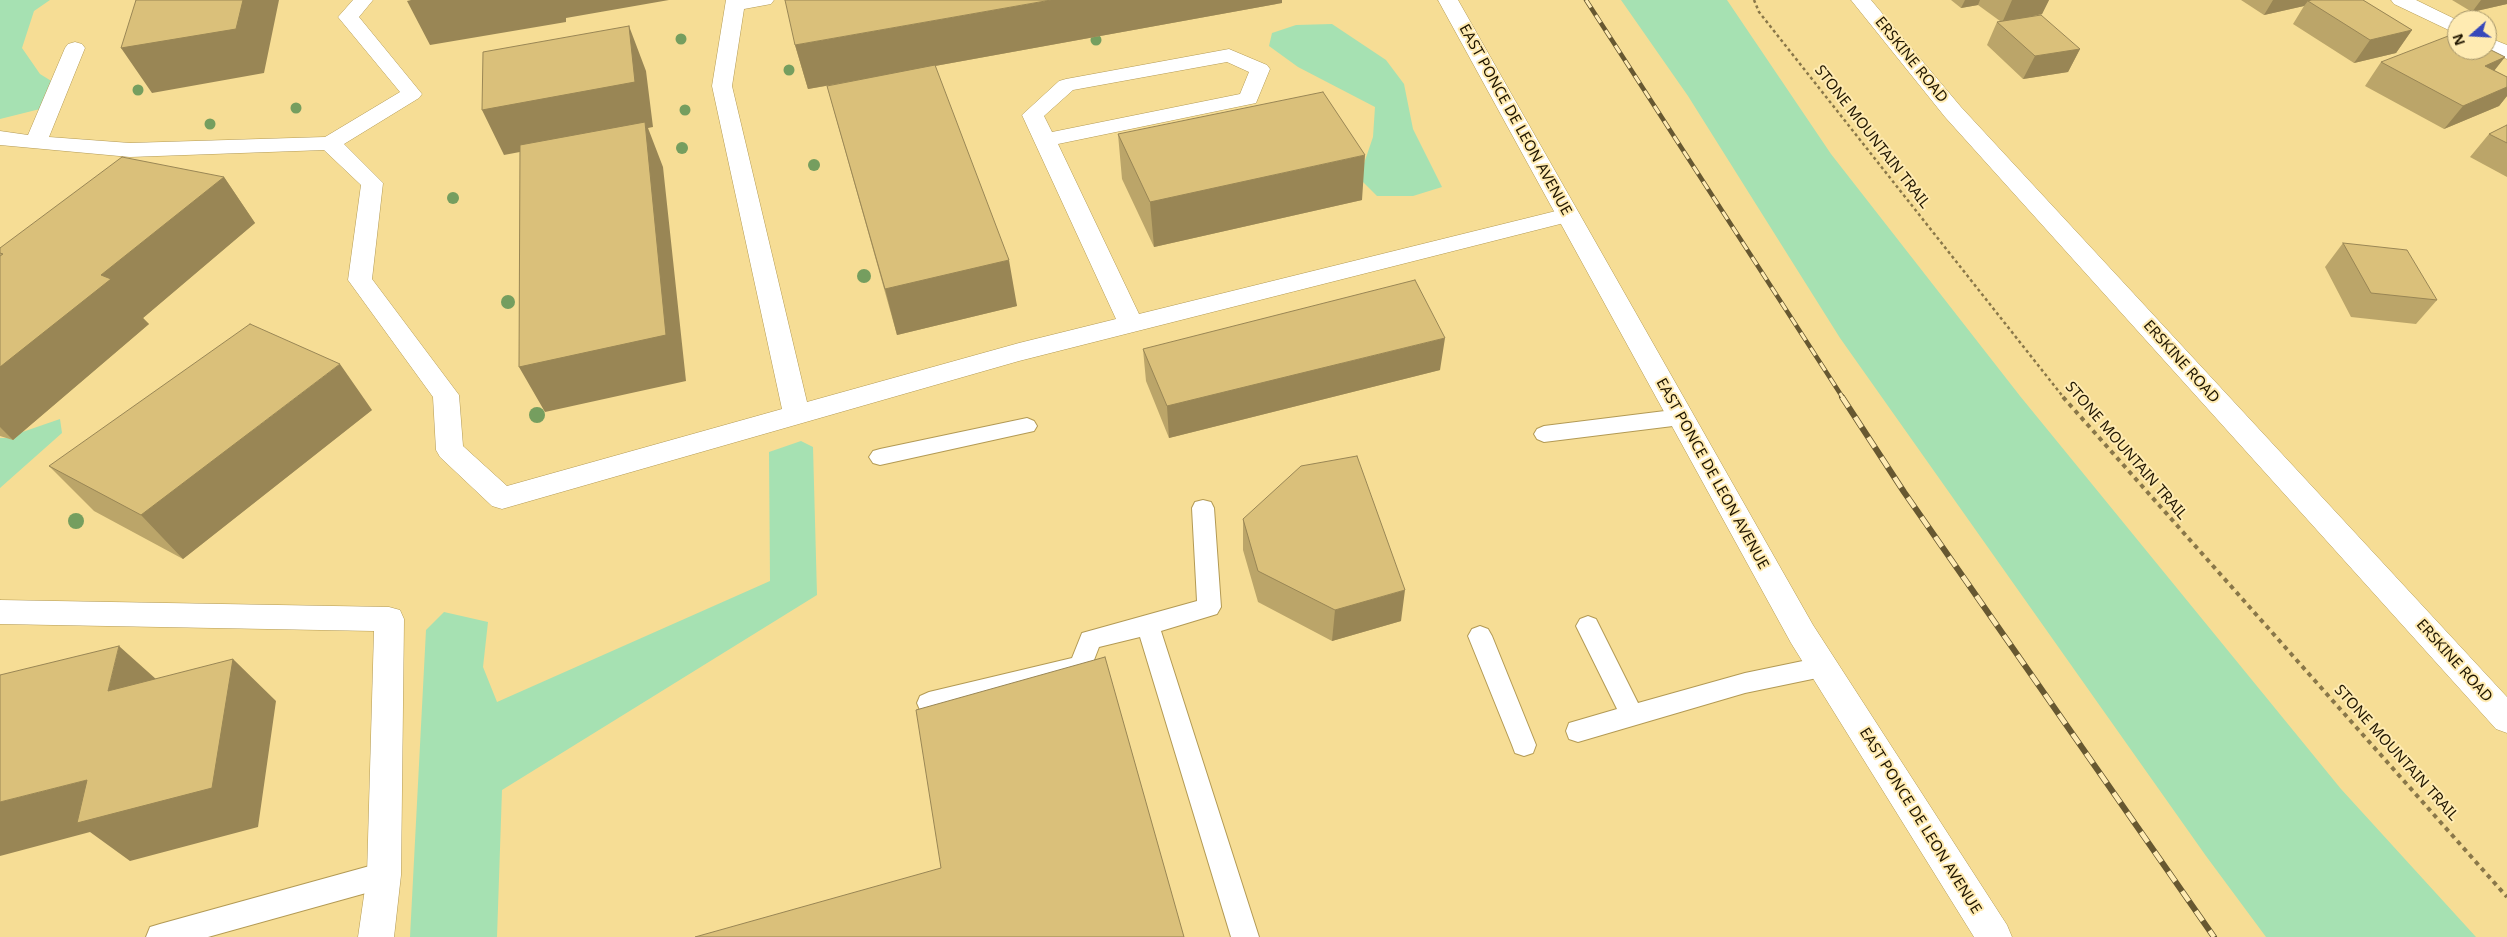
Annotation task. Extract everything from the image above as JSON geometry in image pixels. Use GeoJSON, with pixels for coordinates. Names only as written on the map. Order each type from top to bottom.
{"type":"FeatureCollection","features":[{"type":"Feature","properties":{"kind":"street"},"geometry":{"type":"LineString","coordinates":[[0,138],[130,150],[330,143],[412,94],[348,17],[363,0]]}},
{"type":"Feature","properties":{"kind":"street"},"geometry":{"type":"LineString","coordinates":[[764,0],[735,3],[722,86],[797,414]]}},
{"type":"Feature","properties":{"kind":"street","name":"EAST PONCE DE LEON AVENUE"},"geometry":{"type":"LineString","coordinates":[[1448,0],[1802,634],[1994,937]]}},
{"type":"Feature","properties":{"kind":"street","name":"ERSKINE ROAD"},"geometry":{"type":"LineString","coordinates":[[1861,0],[1953,112],[2507,719]]}},
{"type":"Feature","properties":{"kind":"street"},"geometry":{"type":"LineString","coordinates":[[2402,0],[2447,23]]}},
{"type":"Feature","properties":{"kind":"street"},"geometry":{"type":"LineString","coordinates":[[36,142],[75,48]]}},
{"type":"Feature","properties":{"kind":"street"},"geometry":{"type":"LineString","coordinates":[[1045,140],[1249,99],[1260,69],[1229,56],[1066,85],[1033,115],[1131,324]]}},
{"type":"Feature","properties":{"kind":"street"},"geometry":{"type":"LineString","coordinates":[[330,143],[372,183],[360,280],[446,394],[450,450],[502,498],[1019,352],[1568,215]]}},
{"type":"Feature","properties":{"kind":"street"},"geometry":{"type":"LineString","coordinates":[[0,612],[389,619],[384,875],[376,937]]}},
{"type":"Feature","properties":{"kind":"lane"},"geometry":{"type":"LineString","coordinates":[[1544,434],[1681,417]]}},
{"type":"Feature","properties":{"kind":"lane"},"geometry":{"type":"LineString","coordinates":[[880,456],[1026,426]]}},
{"type":"Feature","properties":{"kind":"lane"},"geometry":{"type":"LineString","coordinates":[[929,703],[1081,666],[1090,640],[1209,607],[1203,508]]}},
{"type":"Feature","properties":{"kind":"lane"},"geometry":{"type":"LineString","coordinates":[[1148,625],[1245,937]]}},
{"type":"Feature","properties":{"kind":"lane"},"geometry":{"type":"LineString","coordinates":[[1588,626],[1632,715]]}},
{"type":"Feature","properties":{"kind":"lane"},"geometry":{"type":"LineString","coordinates":[[1480,636],[1524,745]]}},
{"type":"Feature","properties":{"kind":"lane"},"geometry":{"type":"LineString","coordinates":[[1578,731],[1745,683],[1822,667]]}},
{"type":"Feature","properties":{"kind":"lane"},"geometry":{"type":"LineString","coordinates":[[160,937],[384,875]]}},
{"type":"Feature","properties":{"kind":"path","name":"STONE MOUNTAIN TRAIL"},"geometry":{"type":"LineString","coordinates":[[1754,0],[1759,12],[2079,417],[2384,756],[2507,897]]}},
{"type":"Feature","properties":{"kind":"green space"},"geometry":{"type":"Polygon","coordinates":[[[0,0],[50,0],[34,11],[22,48],[40,74],[53,82],[40,109],[0,119],[0,0]]]}},
{"type":"Feature","properties":{"kind":"green space"},"geometry":{"type":"Polygon","coordinates":[[[1621,0],[1727,0],[1831,154],[2020,396],[2341,789],[2476,937],[2266,937],[2206,856],[1840,338],[1688,96],[1621,0]]]}},
{"type":"Feature","properties":{"kind":"green space"},"geometry":{"type":"Polygon","coordinates":[[[1332,24],[1386,60],[1404,84],[1413,129],[1442,187],[1413,196],[1377,196],[1359,178],[1373,137],[1375,107],[1298,67],[1269,46],[1272,33],[1296,25],[1332,24]]]}},
{"type":"Feature","properties":{"kind":"green space"},"geometry":{"type":"Polygon","coordinates":[[[60,419],[62,433],[0,488],[0,438],[5,438],[60,419]]]}},
{"type":"Feature","properties":{"kind":"green space"},"geometry":{"type":"Polygon","coordinates":[[[801,441],[813,447],[817,595],[502,790],[497,937],[410,937],[426,630],[444,612],[488,622],[483,667],[497,702],[770,581],[769,452],[801,441]]]}},
{"type":"Feature","properties":{"kind":"building"},"geometry":{"type":"Polygon","coordinates":[[[136,0],[243,0],[236,29],[121,48],[136,0]]]}},
{"type":"Feature","properties":{"kind":"building"},"geometry":{"type":"Polygon","coordinates":[[[785,0],[1051,0],[795,45],[785,0]]]}},
{"type":"Feature","properties":{"kind":"building"},"geometry":{"type":"Polygon","coordinates":[[[2363,0],[2412,30],[2370,40],[2308,1],[2363,0]]]}},
{"type":"Feature","properties":{"kind":"building"},"geometry":{"type":"Polygon","coordinates":[[[2041,15],[2080,49],[2035,56],[1997,22],[2041,15]]]}},
{"type":"Feature","properties":{"kind":"building"},"geometry":{"type":"Polygon","coordinates":[[[629,26],[635,82],[482,110],[483,52],[629,26]]]}},
{"type":"Feature","properties":{"kind":"building"},"geometry":{"type":"Polygon","coordinates":[[[2447,37],[2447,60],[2497,60],[2497,53],[2505,57],[2485,66],[2507,77],[2507,87],[2463,106],[2381,62],[2447,37]]]}},
{"type":"Feature","properties":{"kind":"building"},"geometry":{"type":"Polygon","coordinates":[[[935,65],[1009,260],[885,289],[827,86],[935,65]]]}},
{"type":"Feature","properties":{"kind":"building"},"geometry":{"type":"Polygon","coordinates":[[[1323,92],[1365,155],[1150,202],[1118,134],[1323,92]]]}},
{"type":"Feature","properties":{"kind":"building"},"geometry":{"type":"Polygon","coordinates":[[[645,122],[666,335],[519,367],[520,145],[645,122]]]}},
{"type":"Feature","properties":{"kind":"building"},"geometry":{"type":"Polygon","coordinates":[[[2507,125],[2507,143],[2489,134],[2507,125]]]}},
{"type":"Feature","properties":{"kind":"building"},"geometry":{"type":"Polygon","coordinates":[[[122,157],[224,177],[101,275],[111,279],[0,367],[0,256],[3,254],[0,253],[0,248],[122,157]]]}},
{"type":"Feature","properties":{"kind":"building"},"geometry":{"type":"Polygon","coordinates":[[[2343,243],[2407,250],[2437,300],[2371,293],[2343,243]]]}},
{"type":"Feature","properties":{"kind":"building"},"geometry":{"type":"Polygon","coordinates":[[[1415,280],[1445,338],[1167,406],[1143,349],[1415,280]]]}},
{"type":"Feature","properties":{"kind":"building"},"geometry":{"type":"Polygon","coordinates":[[[250,324],[340,364],[141,515],[49,466],[250,324]]]}},
{"type":"Feature","properties":{"kind":"building"},"geometry":{"type":"Polygon","coordinates":[[[1357,456],[1405,590],[1335,610],[1258,571],[1243,519],[1301,466],[1357,456]]]}},
{"type":"Feature","properties":{"kind":"building"},"geometry":{"type":"Polygon","coordinates":[[[119,646],[108,691],[233,659],[212,788],[77,823],[87,780],[0,802],[0,675],[119,646]]]}},
{"type":"Feature","properties":{"kind":"building"},"geometry":{"type":"Polygon","coordinates":[[[1105,657],[1184,937],[695,937],[941,868],[916,710],[1105,657]]]}},
{"type":"Feature","properties":{"kind":"railway"},"geometry":{"type":"LineString","coordinates":[[1586,0],[1843,398]]}},
{"type":"Feature","properties":{"kind":"railway"},"geometry":{"type":"LineString","coordinates":[[1842,397],[1904,492],[2214,937]]}}]}
